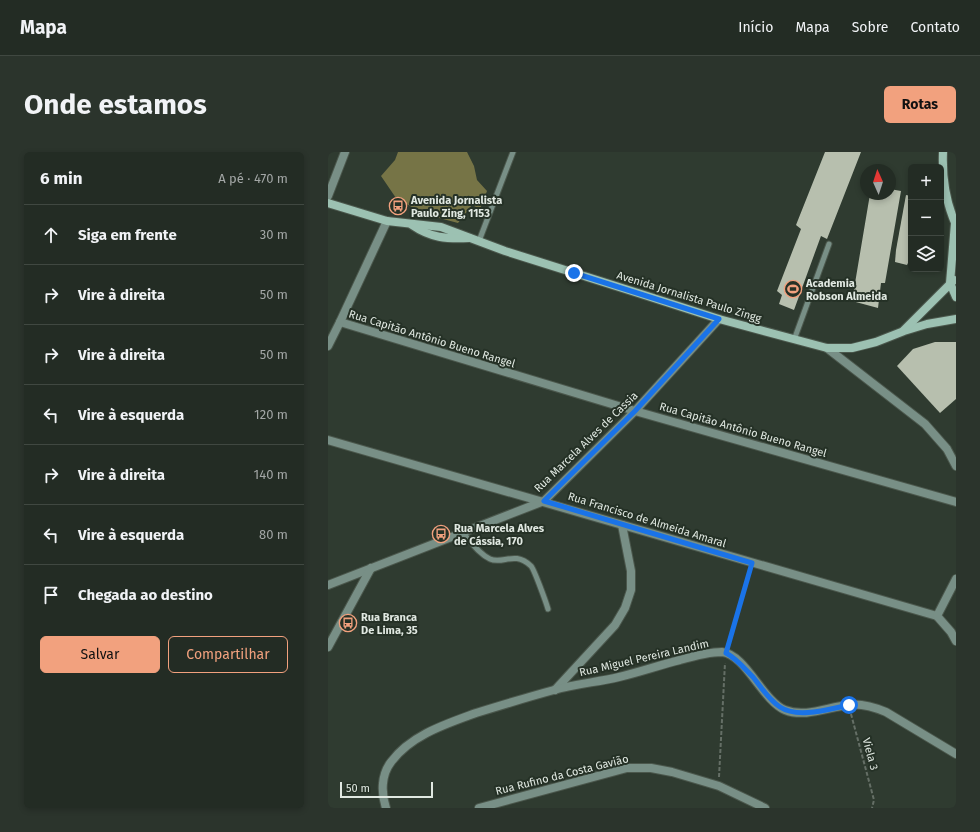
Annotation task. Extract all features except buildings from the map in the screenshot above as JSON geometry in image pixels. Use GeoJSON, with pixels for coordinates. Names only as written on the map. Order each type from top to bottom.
{"type":"FeatureCollection","features":[{"type":"Feature","properties":{"kind":"main road"},"geometry":{"type":"LineString","coordinates":[[943,152],[942,166],[949,203],[956,224],[953,281],[956,297]]}},
{"type":"Feature","properties":{"kind":"main road","name":"Avenida Jornalista Paulo Zingg"},"geometry":{"type":"LineString","coordinates":[[328,203],[387,221],[411,224],[422,232],[436,237],[454,239],[470,238],[505,251],[719,319],[827,348],[852,348],[876,342],[904,331],[938,321],[956,319]]}},
{"type":"Feature","properties":{"kind":"main road","name":"Avenida Jornalista Paulo Zingg"},"geometry":{"type":"LineString","coordinates":[[904,331],[953,281]]}},
{"type":"Feature","properties":{"kind":"street"},"geometry":{"type":"LineString","coordinates":[[328,196],[345,152]]}},
{"type":"Feature","properties":{"kind":"street"},"geometry":{"type":"LineString","coordinates":[[328,346],[387,221]]}},
{"type":"Feature","properties":{"kind":"street","name":"Rua Marcela Alves de Cassia"},"geometry":{"type":"LineString","coordinates":[[328,585],[544,501],[635,411],[719,319]]}},
{"type":"Feature","properties":{"kind":"street","name":"Rua Capitão Antônio Bueno Rangel"},"geometry":{"type":"LineString","coordinates":[[340,322],[635,411],[956,502]]}},
{"type":"Feature","properties":{"kind":"street"},"geometry":{"type":"LineString","coordinates":[[827,348],[925,424],[947,448],[956,466]]}},
{"type":"Feature","properties":{"kind":"street","name":"Rua Francisco de Almeida Amaral"},"geometry":{"type":"LineString","coordinates":[[328,440],[544,501],[937,616]]}},
{"type":"Feature","properties":{"kind":"street"},"geometry":{"type":"LineString","coordinates":[[555,690],[616,625],[625,608],[631,590],[631,570],[622,525]]}},
{"type":"Feature","properties":{"kind":"street"},"geometry":{"type":"LineString","coordinates":[[328,647],[371,568]]}},
{"type":"Feature","properties":{"kind":"street"},"geometry":{"type":"LineString","coordinates":[[956,579],[937,616],[951,632],[956,641]]}},
{"type":"Feature","properties":{"kind":"street","name":"Rua Miguel Pereira Landim"},"geometry":{"type":"LineString","coordinates":[[386,808],[383,798],[382,783],[390,763],[418,738],[444,724],[495,707],[555,690],[620,676],[708,653],[726,653],[737,660],[772,699],[786,710],[812,712],[849,705],[874,707],[886,712],[956,754]]}},
{"type":"Feature","properties":{"kind":"street","name":"Rua Rufino da Costa Gavião"},"geometry":{"type":"LineString","coordinates":[[479,808],[628,768],[651,768],[672,772],[719,786],[765,808]]}},
{"type":"Feature","properties":{"kind":"lane"},"geometry":{"type":"LineString","coordinates":[[479,241],[513,152]]}},
{"type":"Feature","properties":{"kind":"lane"},"geometry":{"type":"LineString","coordinates":[[794,340],[829,244]]}},
{"type":"Feature","properties":{"kind":"lane"},"geometry":{"type":"LineString","coordinates":[[463,533],[481,553],[490,559],[520,559],[532,566],[548,609]]}},
{"type":"Feature","properties":{"kind":"path"},"geometry":{"type":"LineString","coordinates":[[719,786],[726,653],[752,563]]}},
{"type":"Feature","properties":{"kind":"path","name":"Viela 3"},"geometry":{"type":"LineString","coordinates":[[849,705],[874,800],[872,808]]}},
{"type":"Feature","properties":{"kind":"shaded area"},"geometry":{"type":"Polygon","coordinates":[[[398,152],[467,152],[474,166],[477,180],[487,191],[480,209],[472,205],[458,223],[424,214],[396,198],[381,176],[395,160],[398,152]]]}},
{"type":"Feature","properties":{"kind":"place","name":"Avenida Jornalista Paulo Zing, 1153"},"geometry":{"type":"Point","coordinates":[398,206]}},
{"type":"Feature","properties":{"kind":"place","name":"Academia Robson Almeida"},"geometry":{"type":"Point","coordinates":[793,289]}},
{"type":"Feature","properties":{"kind":"place","name":"Rua Marcela Alves de Cássia, 170"},"geometry":{"type":"Point","coordinates":[441,534]}},
{"type":"Feature","properties":{"kind":"place","name":"Rua Branca De Lima, 35"},"geometry":{"type":"Point","coordinates":[348,623]}},
{"type":"Feature","properties":{"kind":"route"},"geometry":{"type":"LineString","coordinates":[[574,273],[719,319],[635,411],[544,501],[752,563],[726,653],[737,660],[772,699],[786,710],[795,712],[812,712],[849,705]]}}]}
